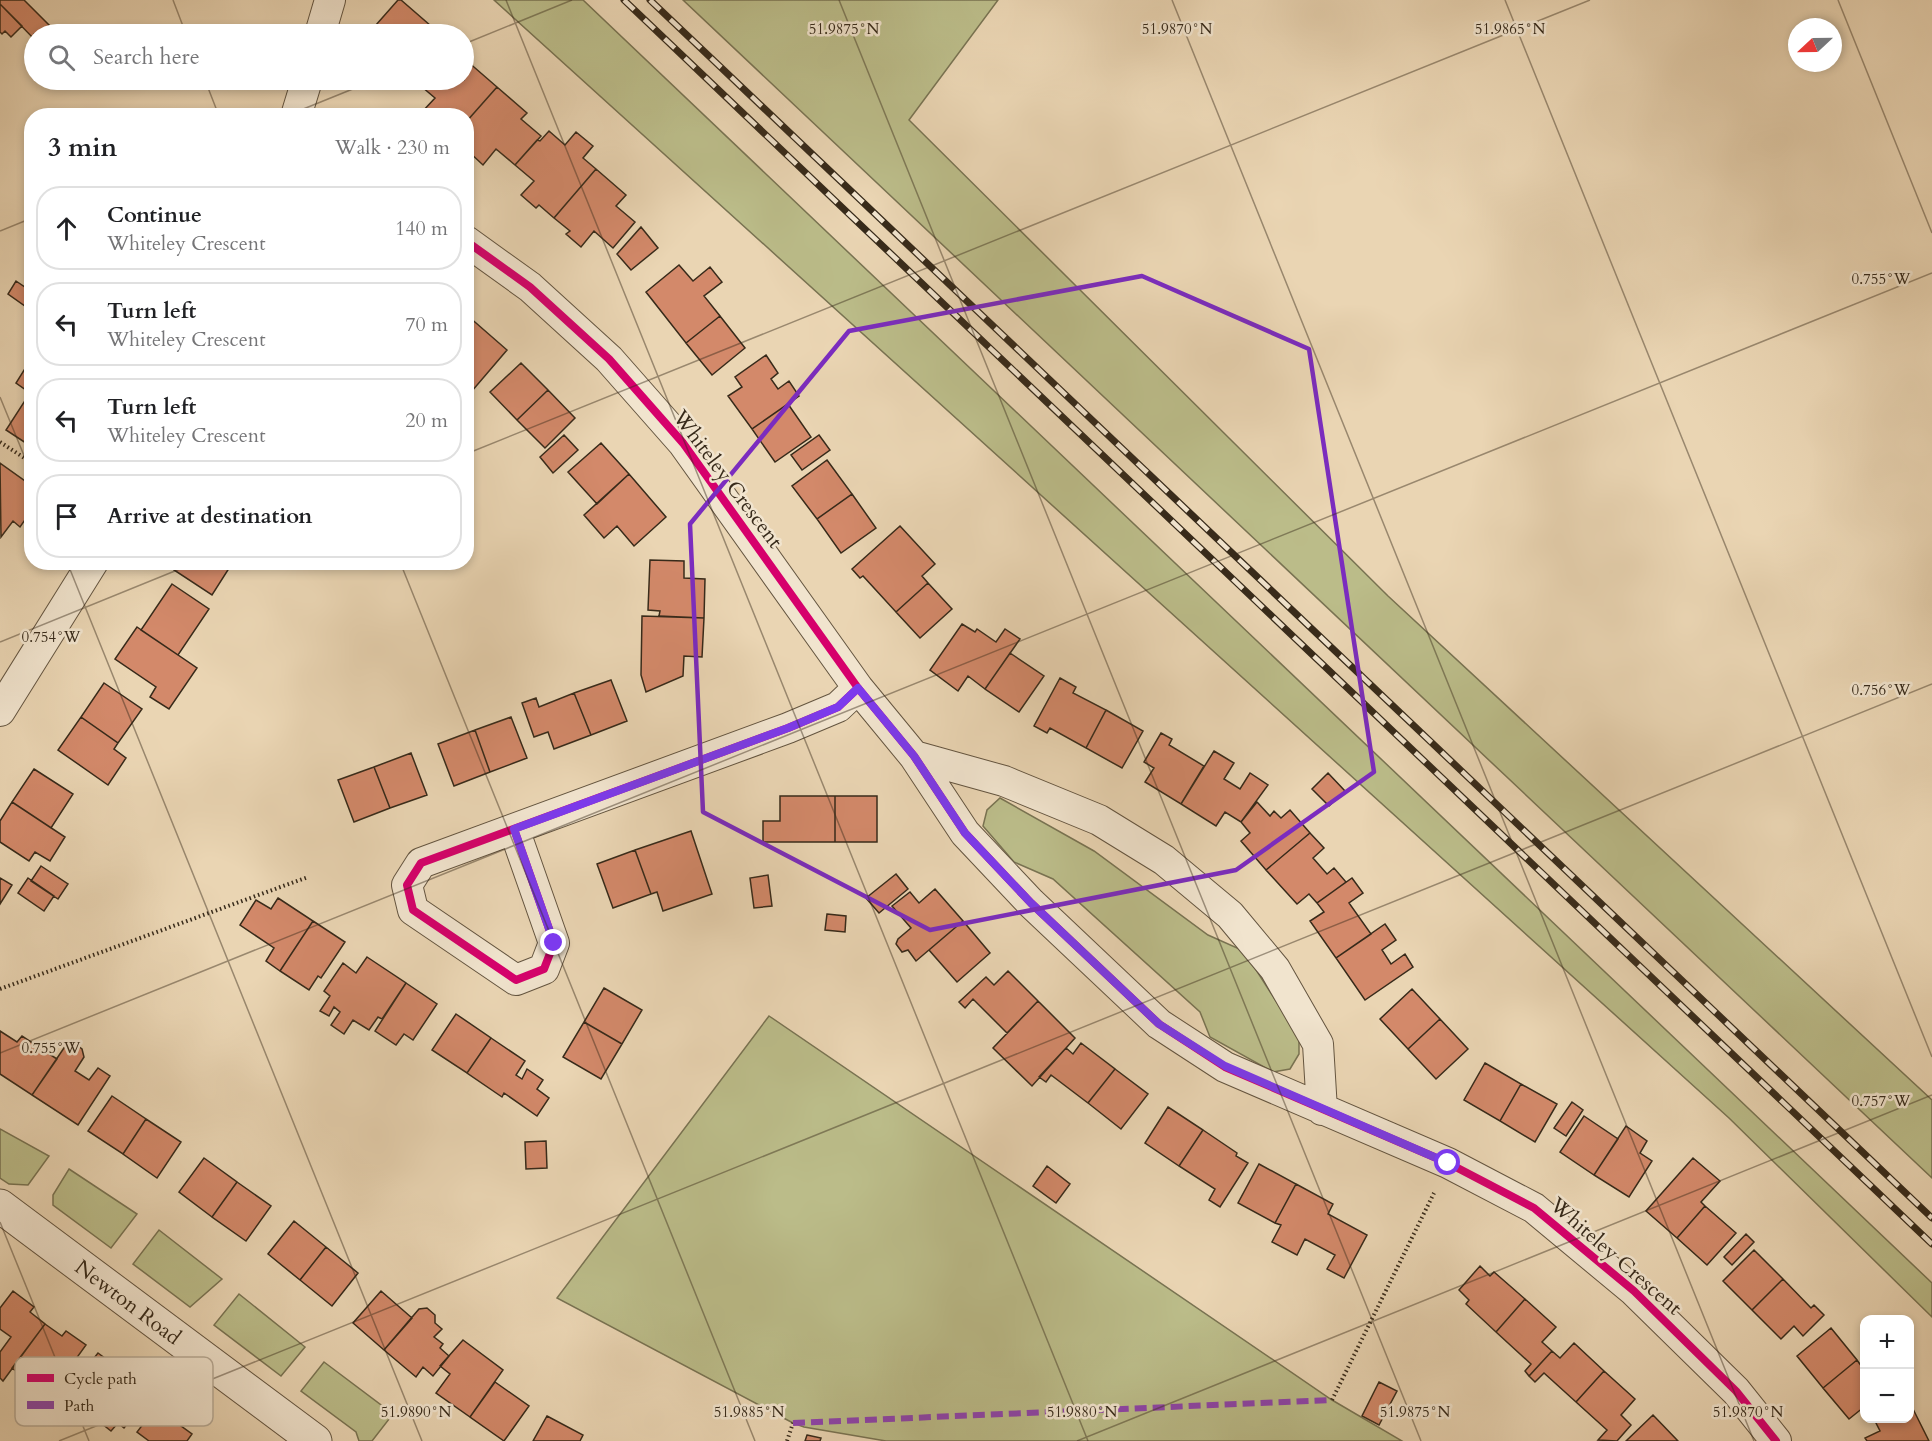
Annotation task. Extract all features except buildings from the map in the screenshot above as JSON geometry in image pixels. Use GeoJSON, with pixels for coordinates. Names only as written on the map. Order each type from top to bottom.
{"type":"FeatureCollection","features":[{"type":"Feature","properties":{"kind":"street"},"geometry":{"type":"LineString","coordinates":[[323,24],[330,0]]}},
{"type":"Feature","properties":{"kind":"street"},"geometry":{"type":"LineString","coordinates":[[298,108],[304,90]]}},
{"type":"Feature","properties":{"kind":"street","name":"Whiteley Crescent"},"geometry":{"type":"LineString","coordinates":[[474,247],[530,287],[609,359],[683,443],[858,688],[914,756],[965,833],[1031,903],[1159,1024],[1225,1066],[1448,1163],[1534,1208],[1634,1292],[1736,1391],[1776,1441]]}},
{"type":"Feature","properties":{"kind":"street"},"geometry":{"type":"LineString","coordinates":[[0,711],[88,570]]}},
{"type":"Feature","properties":{"kind":"street"},"geometry":{"type":"LineString","coordinates":[[514,829],[554,943],[544,969],[516,980],[413,910],[407,885],[421,863],[788,728],[838,707],[858,688]]}},
{"type":"Feature","properties":{"kind":"street"},"geometry":{"type":"LineString","coordinates":[[914,756],[1004,781],[1099,820],[1164,860],[1230,915],[1275,969],[1318,1044],[1322,1110]]}},
{"type":"Feature","properties":{"kind":"street","name":"Newton Road"},"geometry":{"type":"LineString","coordinates":[[0,1206],[202,1357]]}},
{"type":"Feature","properties":{"kind":"street","name":"Newton Road"},"geometry":{"type":"LineString","coordinates":[[213,1365],[315,1441]]}},
{"type":"Feature","properties":{"kind":"path"},"geometry":{"type":"LineString","coordinates":[[0,442],[24,458]]}},
{"type":"Feature","properties":{"kind":"path"},"geometry":{"type":"LineString","coordinates":[[0,989],[308,877]]}},
{"type":"Feature","properties":{"kind":"path"},"geometry":{"type":"LineString","coordinates":[[1332,1400],[1437,1187]]}},
{"type":"Feature","properties":{"kind":"path"},"geometry":{"type":"LineString","coordinates":[[787,1441],[794,1423]]}},
{"type":"Feature","properties":{"kind":"highlighted area"},"geometry":{"type":"Polygon","coordinates":[[[1142,276],[1309,349],[1374,772],[1236,870],[930,930],[703,812],[690,524],[849,331],[1142,276]]]}},
{"type":"Feature","properties":{"kind":"green space"},"geometry":{"type":"Polygon","coordinates":[[[494,0],[583,0],[1932,1283],[1932,1317],[1729,1118],[494,0]]]}},
{"type":"Feature","properties":{"kind":"green space"},"geometry":{"type":"Polygon","coordinates":[[[683,0],[998,0],[909,120],[1388,596],[1932,1100],[1932,1178],[683,0]]]}},
{"type":"Feature","properties":{"kind":"green space"},"geometry":{"type":"Polygon","coordinates":[[[1000,798],[1094,851],[1208,935],[1244,951],[1299,1037],[1299,1054],[1290,1069],[1273,1072],[1210,1037],[1200,1012],[1053,879],[1014,862],[983,826],[987,810],[1000,798]]]}},
{"type":"Feature","properties":{"kind":"green space"},"geometry":{"type":"Polygon","coordinates":[[[769,1016],[1332,1400],[1402,1441],[886,1441],[804,1427],[793,1423],[557,1298],[769,1016]]]}},
{"type":"Feature","properties":{"kind":"green space"},"geometry":{"type":"Polygon","coordinates":[[[0,1129],[49,1156],[28,1185],[9,1184],[0,1178],[0,1129]]]}},
{"type":"Feature","properties":{"kind":"green space"},"geometry":{"type":"Polygon","coordinates":[[[69,1169],[137,1214],[111,1248],[53,1205],[53,1195],[69,1169]]]}},
{"type":"Feature","properties":{"kind":"green space"},"geometry":{"type":"Polygon","coordinates":[[[159,1230],[222,1279],[190,1307],[133,1264],[159,1230]]]}},
{"type":"Feature","properties":{"kind":"green space"},"geometry":{"type":"Polygon","coordinates":[[[239,1294],[305,1347],[281,1376],[214,1325],[239,1294]]]}},
{"type":"Feature","properties":{"kind":"green space"},"geometry":{"type":"Polygon","coordinates":[[[324,1362],[393,1414],[372,1441],[359,1441],[356,1432],[301,1391],[324,1362]]]}},
{"type":"Feature","properties":{"kind":"railway"},"geometry":{"type":"LineString","coordinates":[[624,0],[1932,1244]]}},
{"type":"Feature","properties":{"kind":"railway"},"geometry":{"type":"LineString","coordinates":[[650,0],[1932,1218]]}},
{"type":"Feature","properties":{"kind":"marked path"},"geometry":{"type":"LineString","coordinates":[[793,1423],[1332,1400]]}},
{"type":"Feature","properties":{"kind":"cycle path"},"geometry":{"type":"LineString","coordinates":[[474,247],[530,287],[609,359],[683,443],[858,688],[914,756],[965,833],[1031,903],[1159,1024],[1225,1067],[1448,1163],[1534,1208],[1634,1291],[1736,1391],[1776,1441]]}},
{"type":"Feature","properties":{"kind":"cycle path"},"geometry":{"type":"LineString","coordinates":[[514,829],[554,943],[544,969],[516,980],[413,910],[407,885],[421,863],[788,728],[838,707],[858,688]]}},
{"type":"Feature","properties":{"kind":"route"},"geometry":{"type":"LineString","coordinates":[[554,943],[514,829],[788,728],[838,707],[858,688],[914,756],[965,833],[1031,903],[1159,1024],[1225,1066],[1448,1163]]}}]}
